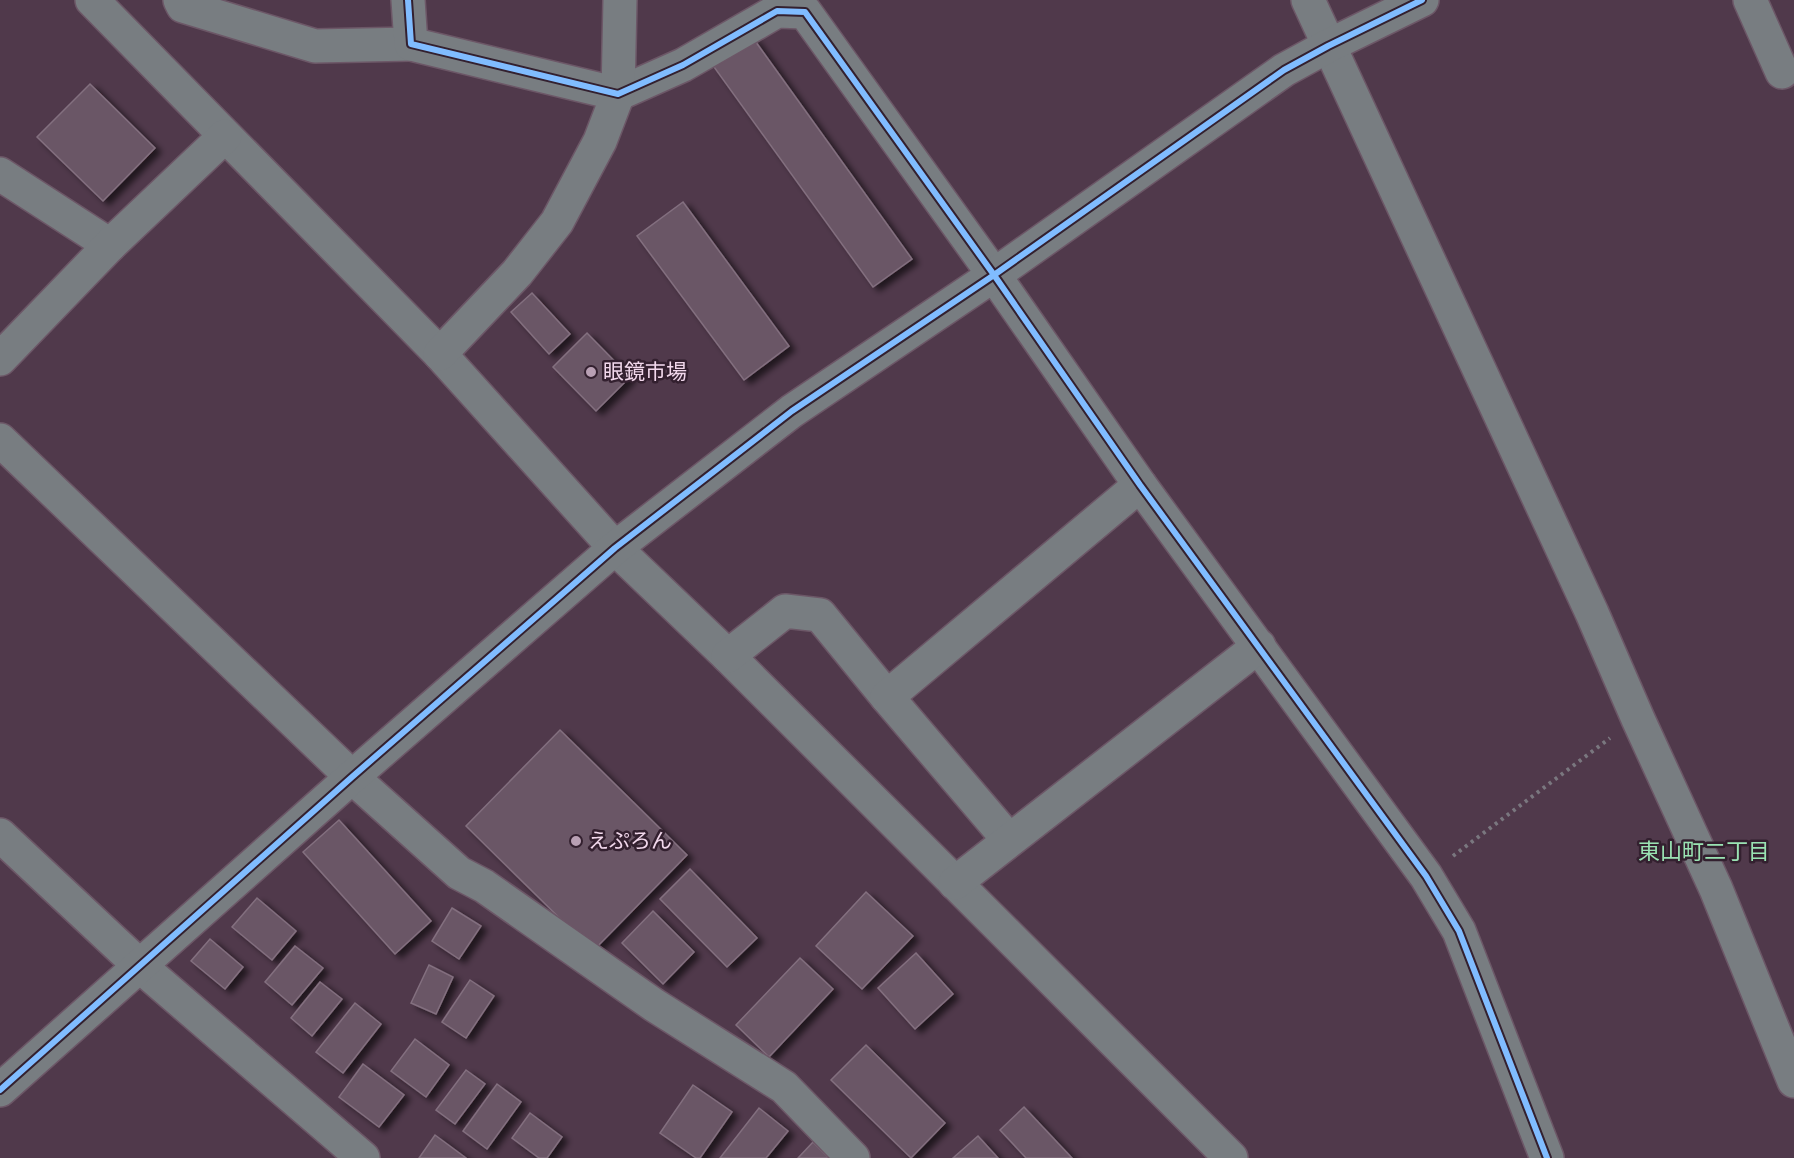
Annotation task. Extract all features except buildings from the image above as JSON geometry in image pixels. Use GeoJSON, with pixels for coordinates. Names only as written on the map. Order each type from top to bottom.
{"type":"FeatureCollection","features":[{"type":"Feature","properties":{"kind":"street"},"geometry":{"type":"LineString","coordinates":[[92,0],[440,354],[615,548],[728,656],[1231,1158]]}},
{"type":"Feature","properties":{"kind":"street"},"geometry":{"type":"LineString","coordinates":[[180,0],[183,6],[315,46],[411,44],[618,94],[683,64],[777,11],[805,12],[994,275],[1140,485],[1426,876],[1459,931],[1547,1158]]}},
{"type":"Feature","properties":{"kind":"street"},"geometry":{"type":"LineString","coordinates":[[408,0],[411,44]]}},
{"type":"Feature","properties":{"kind":"street"},"geometry":{"type":"LineString","coordinates":[[440,354],[516,273],[557,222],[600,141],[618,94],[620,0]]}},
{"type":"Feature","properties":{"kind":"street"},"geometry":{"type":"LineString","coordinates":[[1308,0],[1592,613],[1716,889],[1794,1082]]}},
{"type":"Feature","properties":{"kind":"street"},"geometry":{"type":"LineString","coordinates":[[0,1090],[352,777],[615,548],[792,411],[994,275],[1284,70],[1422,0]]}},
{"type":"Feature","properties":{"kind":"street"},"geometry":{"type":"LineString","coordinates":[[1750,0],[1782,72]]}},
{"type":"Feature","properties":{"kind":"street"},"geometry":{"type":"LineString","coordinates":[[0,359],[110,245],[225,136]]}},
{"type":"Feature","properties":{"kind":"street"},"geometry":{"type":"LineString","coordinates":[[0,174],[110,245]]}},
{"type":"Feature","properties":{"kind":"street"},"geometry":{"type":"LineString","coordinates":[[0,440],[352,777],[459,873],[484,886],[654,1005],[784,1086],[853,1158]]}},
{"type":"Feature","properties":{"kind":"street"},"geometry":{"type":"LineString","coordinates":[[887,697],[1140,485]]}},
{"type":"Feature","properties":{"kind":"street"},"geometry":{"type":"LineString","coordinates":[[728,656],[784,611],[820,615],[1009,840]]}},
{"type":"Feature","properties":{"kind":"street"},"geometry":{"type":"LineString","coordinates":[[955,883],[1258,646]]}},
{"type":"Feature","properties":{"kind":"street"},"geometry":{"type":"LineString","coordinates":[[0,834],[140,966],[355,1156]]}},
{"type":"Feature","properties":{"kind":"path"},"geometry":{"type":"LineString","coordinates":[[1426,876],[1618,732]]}},
{"type":"Feature","properties":{"kind":"cycle path"},"geometry":{"type":"LineString","coordinates":[[408,0],[411,44],[618,94],[683,65],[777,11],[805,12],[994,275],[1140,485],[1426,876],[1459,931],[1547,1158]]}},
{"type":"Feature","properties":{"kind":"cycle path"},"geometry":{"type":"LineString","coordinates":[[0,1090],[352,777],[615,548],[792,411],[994,275],[1284,70],[1422,0]]}},
{"type":"Feature","properties":{"kind":"place","name":"眼鏡市場"},"geometry":{"type":"Point","coordinates":[591,372]}},
{"type":"Feature","properties":{"kind":"place","name":"えぷろん"},"geometry":{"type":"Point","coordinates":[576,841]}},
{"type":"Feature","properties":{"kind":"district","name":"東山町二丁目"},"geometry":{"type":"Point","coordinates":[1704,852]}}]}
